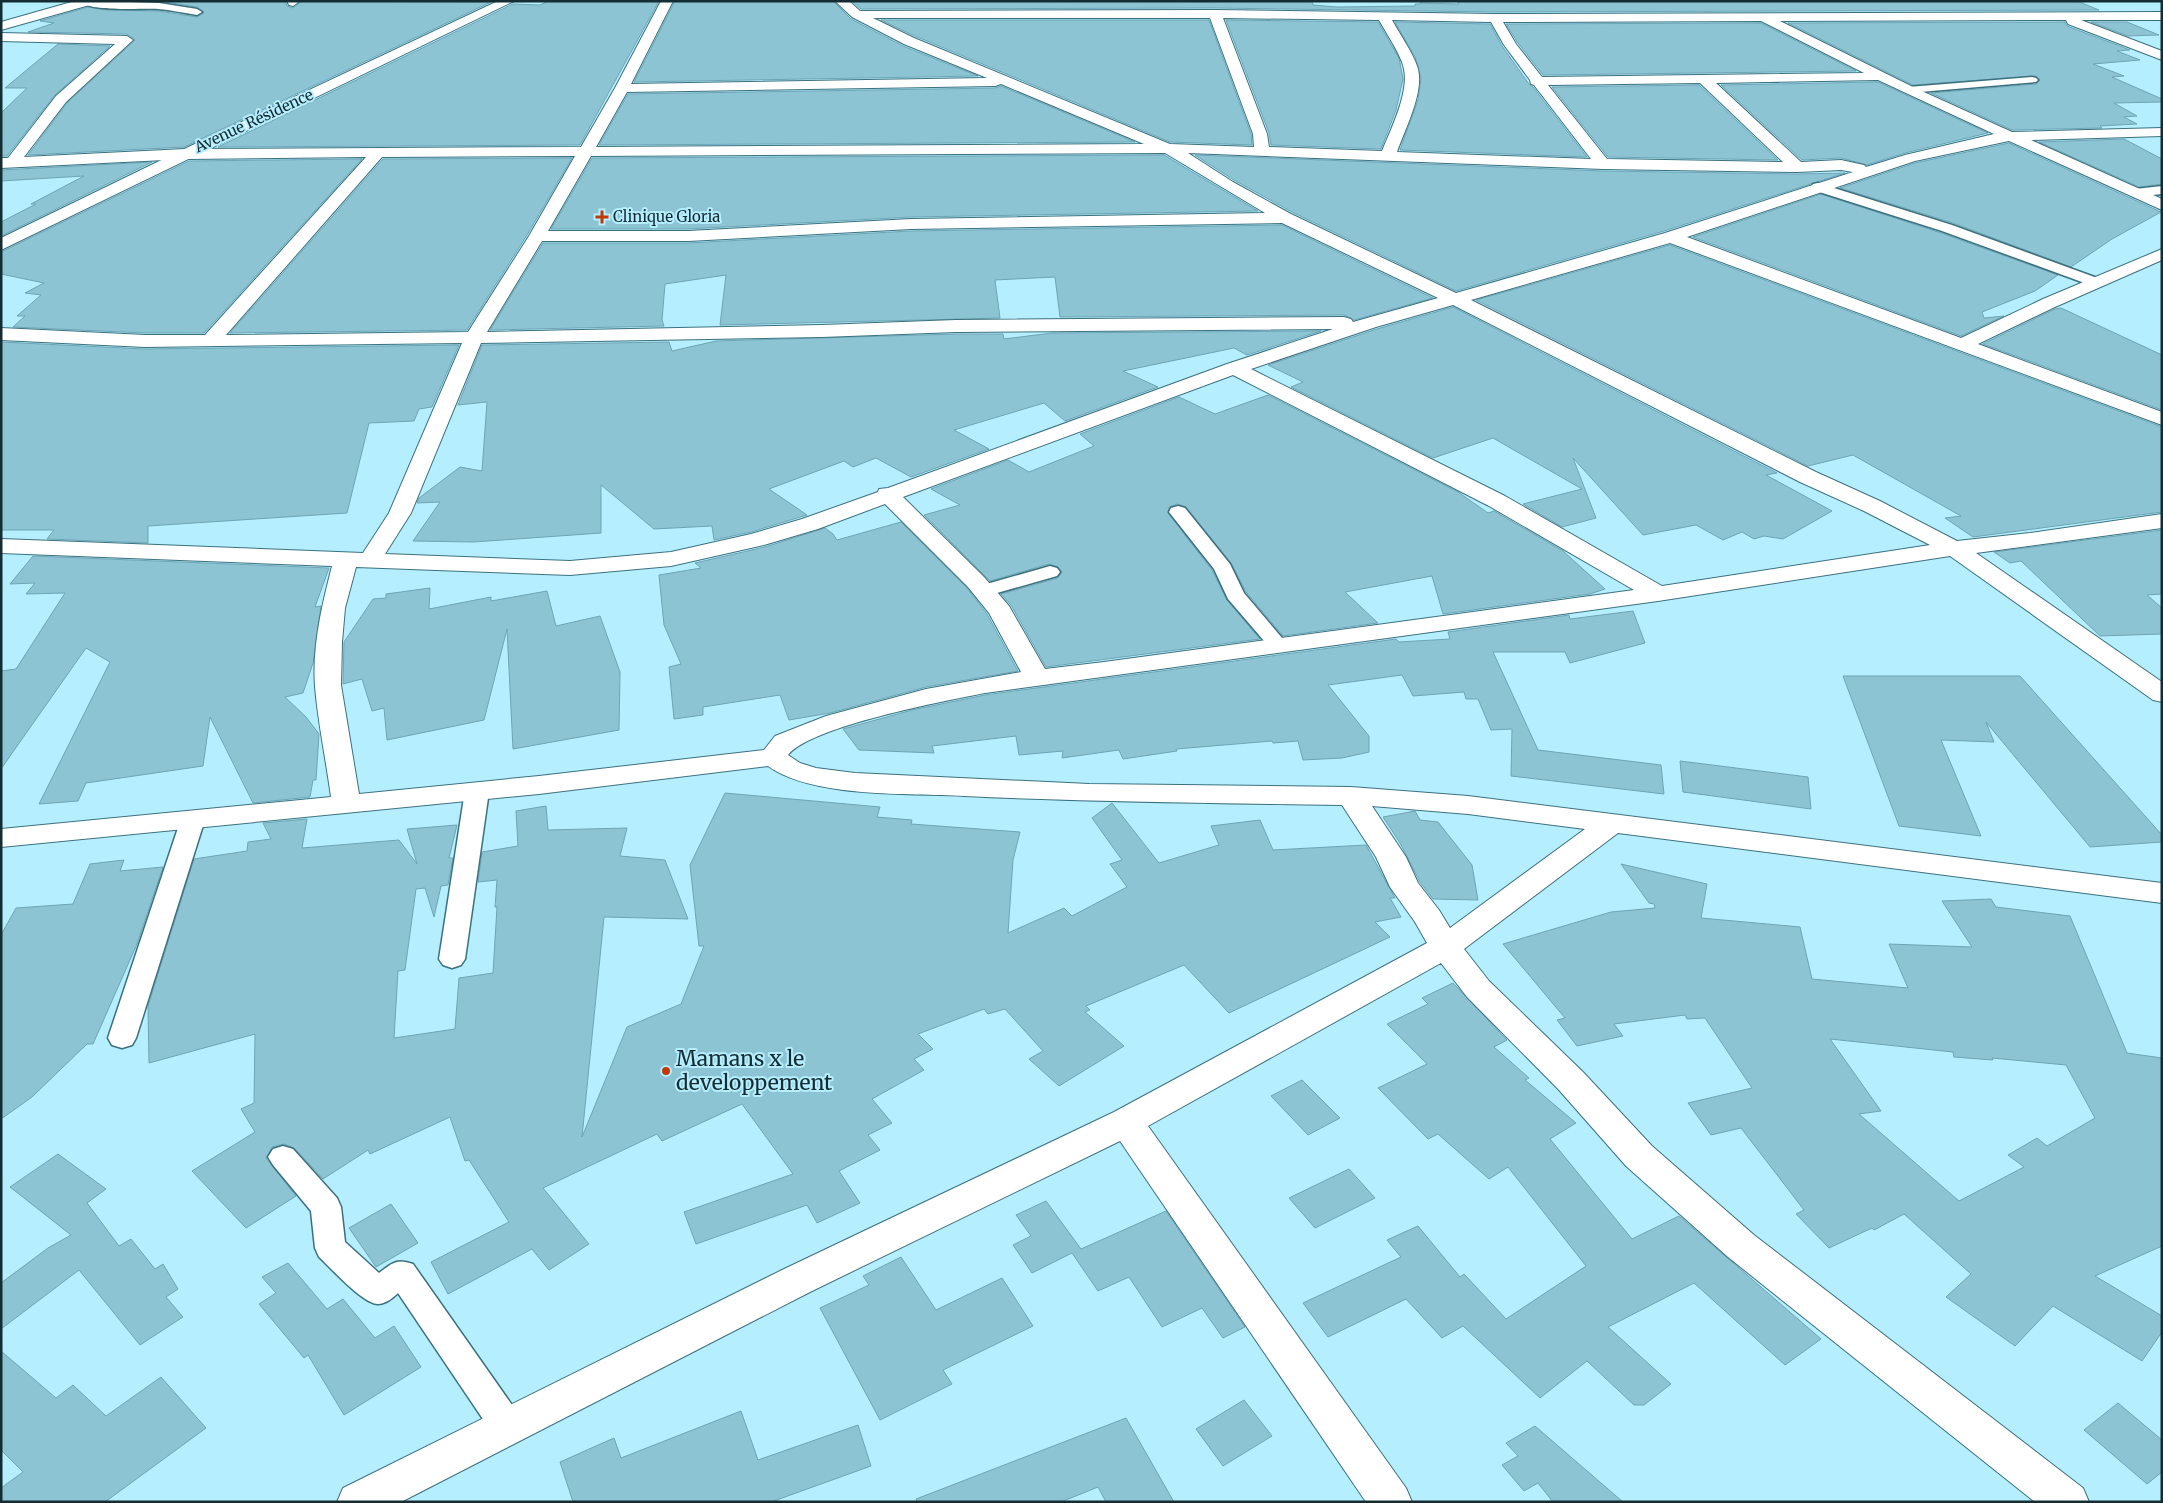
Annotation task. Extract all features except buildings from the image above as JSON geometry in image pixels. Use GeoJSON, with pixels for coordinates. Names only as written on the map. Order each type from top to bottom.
{"type":"FeatureCollection","features":[{"type":"Feature","properties":{"kind":"street","name":"Avenue Résidence"},"geometry":{"type":"LineString","coordinates":[[1,245],[185,154],[508,1]]}},
{"type":"Feature","properties":{"kind":"street"},"geometry":{"type":"LineString","coordinates":[[346,804],[328,684],[329,642],[333,608],[358,560],[400,513],[474,338],[537,236],[622,88],[667,1]]}},
{"type":"Feature","properties":{"kind":"street"},"geometry":{"type":"LineString","coordinates":[[841,1],[856,14],[909,40],[1005,82],[1168,148],[1285,218],[1455,299],[1799,473],[1872,506],[1954,548],[2162,694]]}},
{"type":"Feature","properties":{"kind":"street"},"geometry":{"type":"LineString","coordinates":[[1,26],[88,2]]}},
{"type":"Feature","properties":{"kind":"street"},"geometry":{"type":"LineString","coordinates":[[1738,5],[1880,77],[2162,205]]}},
{"type":"Feature","properties":{"kind":"street"},"geometry":{"type":"LineString","coordinates":[[856,14],[1215,14],[1496,18],[2162,16]]}},
{"type":"Feature","properties":{"kind":"street"},"geometry":{"type":"LineString","coordinates":[[1215,14],[1260,134],[1262,150]]}},
{"type":"Feature","properties":{"kind":"street"},"geometry":{"type":"LineString","coordinates":[[2057,15],[2162,56]]}},
{"type":"Feature","properties":{"kind":"street"},"geometry":{"type":"LineString","coordinates":[[1384,17],[1411,68],[1412,76],[1403,115],[1388,157]]}},
{"type":"Feature","properties":{"kind":"street"},"geometry":{"type":"LineString","coordinates":[[1496,18],[1510,45],[1536,81],[1603,164]]}},
{"type":"Feature","properties":{"kind":"street"},"geometry":{"type":"LineString","coordinates":[[1,38],[126,40],[92,68],[61,99],[7,163]]}},
{"type":"Feature","properties":{"kind":"street"},"geometry":{"type":"LineString","coordinates":[[1536,81],[1880,77]]}},
{"type":"Feature","properties":{"kind":"street"},"geometry":{"type":"LineString","coordinates":[[1704,80],[1797,167]]}},
{"type":"Feature","properties":{"kind":"street"},"geometry":{"type":"LineString","coordinates":[[622,88],[1005,82]]}},
{"type":"Feature","properties":{"kind":"street"},"geometry":{"type":"LineString","coordinates":[[1,546],[570,568],[671,559],[756,540],[810,524],[887,494],[1234,368],[1369,323],[1671,237],[1873,170],[1946,148],[2013,136],[2162,132]]}},
{"type":"Feature","properties":{"kind":"street"},"geometry":{"type":"LineString","coordinates":[[7,163],[185,154],[1168,148],[1603,164],[1797,167],[1841,165],[1873,170]]}},
{"type":"Feature","properties":{"kind":"street"},"geometry":{"type":"LineString","coordinates":[[210,341],[377,154]]}},
{"type":"Feature","properties":{"kind":"street"},"geometry":{"type":"LineString","coordinates":[[537,236],[688,236],[911,224],[1285,218]]}},
{"type":"Feature","properties":{"kind":"street"},"geometry":{"type":"LineString","coordinates":[[1671,237],[2162,419]]}},
{"type":"Feature","properties":{"kind":"street"},"geometry":{"type":"LineString","coordinates":[[1962,345],[2095,282],[2162,254]]}},
{"type":"Feature","properties":{"kind":"street"},"geometry":{"type":"LineString","coordinates":[[1,334],[106,340],[210,341],[474,338],[956,326],[1369,323]]}},
{"type":"Feature","properties":{"kind":"street"},"geometry":{"type":"LineString","coordinates":[[1234,368],[1497,501],[1658,594]]}},
{"type":"Feature","properties":{"kind":"street"},"geometry":{"type":"LineString","coordinates":[[887,494],[983,591],[1000,611],[1036,676]]}},
{"type":"Feature","properties":{"kind":"street"},"geometry":{"type":"LineString","coordinates":[[773,757],[783,744],[805,732],[851,717],[899,703],[1036,676],[1104,670],[1658,594],[1954,548],[2030,540],[2162,520]]}},
{"type":"Feature","properties":{"kind":"street"},"geometry":{"type":"LineString","coordinates":[[1,838],[478,791],[773,757],[790,769],[813,776],[855,782],[1089,793],[1351,796],[1468,805],[2162,893]]}},
{"type":"Feature","properties":{"kind":"street"},"geometry":{"type":"LineString","coordinates":[[1351,796],[1391,857],[1405,887],[1428,918],[1445,947],[1478,989],[1571,1080],[1646,1162],[1741,1246],[2068,1502]]}},
{"type":"Feature","properties":{"kind":"street"},"geometry":{"type":"LineString","coordinates":[[358,1502],[796,1281],[1126,1122],[1445,947],[1611,824]]}},
{"type":"Feature","properties":{"kind":"street"},"geometry":{"type":"LineString","coordinates":[[1126,1122],[1392,1502]]}},
{"type":"Feature","properties":{"kind":"lane"},"geometry":{"type":"LineString","coordinates":[[88,2],[106,5],[159,6],[197,12]]}},
{"type":"Feature","properties":{"kind":"lane"},"geometry":{"type":"LineString","coordinates":[[1908,90],[2032,80]]}},
{"type":"Feature","properties":{"kind":"lane"},"geometry":{"type":"LineString","coordinates":[[1818,188],[1948,228],[2095,282]]}},
{"type":"Feature","properties":{"kind":"lane"},"geometry":{"type":"LineString","coordinates":[[2135,193],[2162,190]]}},
{"type":"Feature","properties":{"kind":"lane"},"geometry":{"type":"LineString","coordinates":[[1178,512],[1222,568],[1236,595],[1278,645]]}},
{"type":"Feature","properties":{"kind":"lane"},"geometry":{"type":"LineString","coordinates":[[983,591],[1050,572]]}},
{"type":"Feature","properties":{"kind":"lane"},"geometry":{"type":"LineString","coordinates":[[452,959],[478,791]]}},
{"type":"Feature","properties":{"kind":"lane"},"geometry":{"type":"LineString","coordinates":[[122,1038],[193,819]]}},
{"type":"Feature","properties":{"kind":"lane"},"geometry":{"type":"LineString","coordinates":[[284,1157],[326,1207],[330,1248],[378,1291],[402,1273],[507,1426]]}},
{"type":"Feature","properties":{"kind":"place","name":"Clinique Gloria"},"geometry":{"type":"Point","coordinates":[602,217]}},
{"type":"Feature","properties":{"kind":"place","name":"Mamans x le developpement"},"geometry":{"type":"Point","coordinates":[666,1071]}}]}
